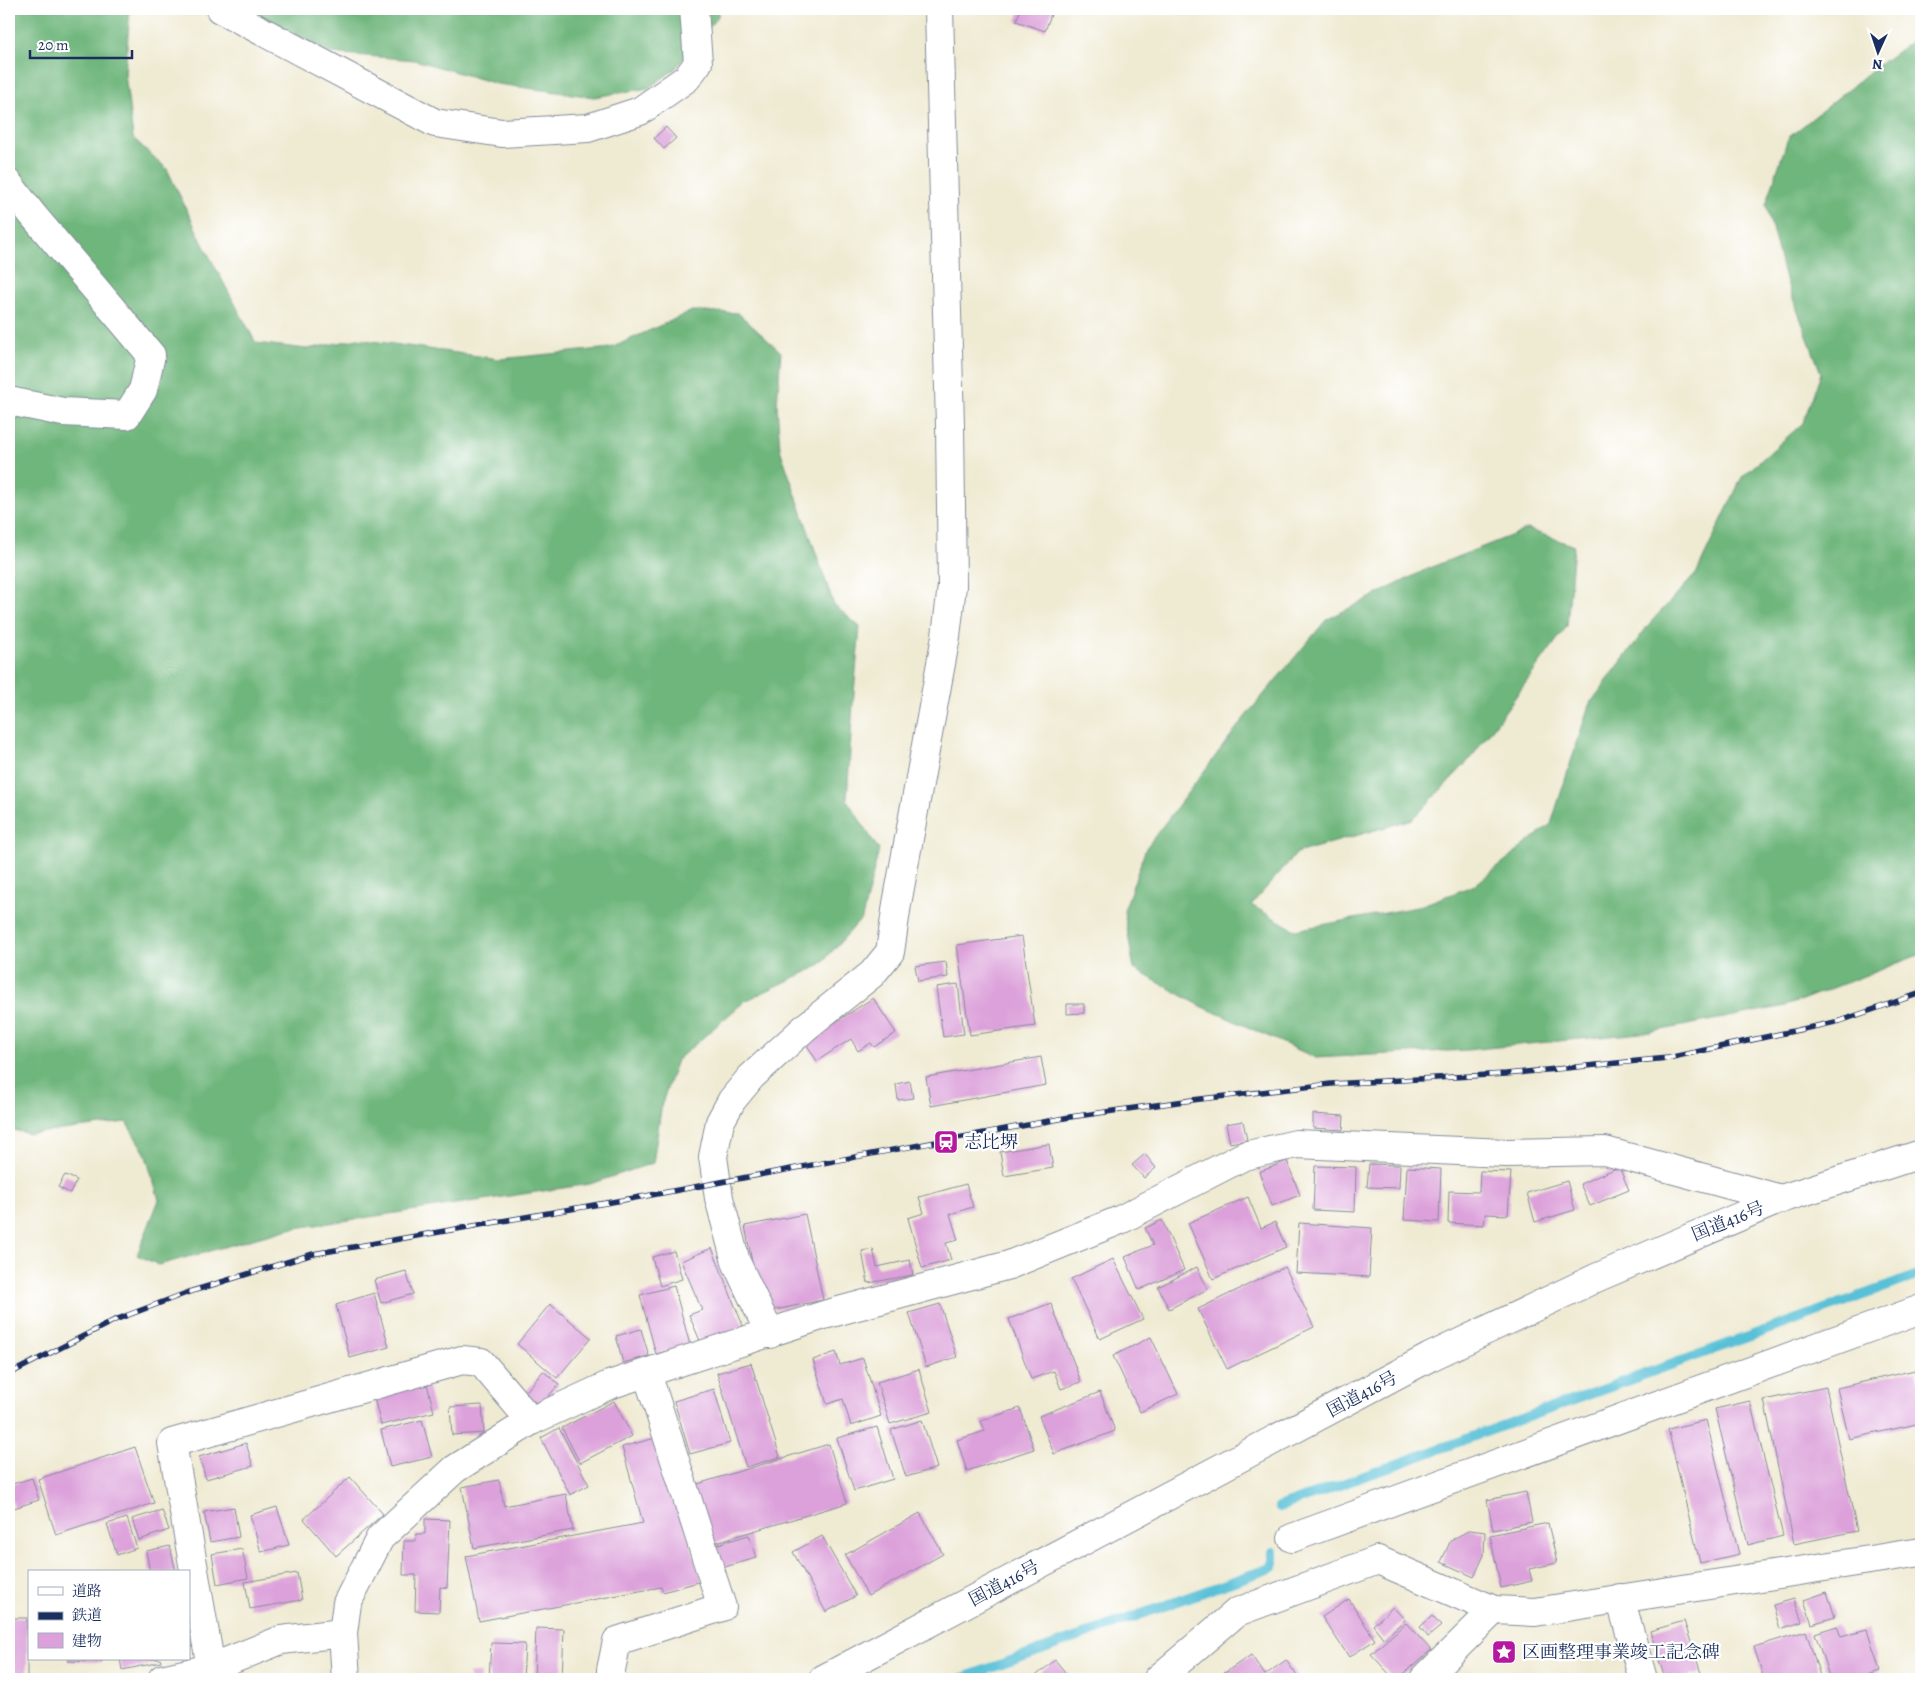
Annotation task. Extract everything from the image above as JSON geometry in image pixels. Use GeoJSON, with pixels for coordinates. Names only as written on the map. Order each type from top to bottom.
{"type":"FeatureCollection","features":[{"type":"Feature","properties":{"kind":"main road"},"geometry":{"type":"LineString","coordinates":[[220,9],[434,123],[502,133],[588,128],[640,111],[687,78],[698,63],[694,9]]}},
{"type":"Feature","properties":{"kind":"main road"},"geometry":{"type":"LineString","coordinates":[[770,1334],[736,1262],[719,1198],[713,1157],[720,1122],[732,1100],[751,1077],[807,1026],[872,974],[890,952],[946,636],[952,586],[939,9]]}},
{"type":"Feature","properties":{"kind":"main road"},"geometry":{"type":"LineString","coordinates":[[9,184],[151,355],[143,390],[127,415],[63,412],[9,401]]}},
{"type":"Feature","properties":{"kind":"main road"},"geometry":{"type":"LineString","coordinates":[[346,1679],[343,1633],[347,1602],[380,1538],[455,1469],[531,1421],[609,1385],[824,1315],[1009,1265],[1120,1220],[1244,1156],[1296,1144],[1506,1153],[1604,1151],[1781,1199]]}},
{"type":"Feature","properties":{"kind":"main road","name":"国道416号"},"geometry":{"type":"LineString","coordinates":[[823,1679],[1430,1357],[1596,1278],[1781,1199],[1921,1154]]}},
{"type":"Feature","properties":{"kind":"main road"},"geometry":{"type":"LineString","coordinates":[[1292,1538],[1921,1309]]}},
{"type":"Feature","properties":{"kind":"main road"},"geometry":{"type":"LineString","coordinates":[[211,1668],[172,1444],[462,1360],[481,1362],[531,1421]]}},
{"type":"Feature","properties":{"kind":"main road"},"geometry":{"type":"LineString","coordinates":[[611,1679],[610,1670],[617,1641],[722,1607],[647,1373]]}},
{"type":"Feature","properties":{"kind":"main road"},"geometry":{"type":"LineString","coordinates":[[1158,1679],[1237,1612],[1378,1560],[1494,1610],[1535,1612],[1921,1552]]}},
{"type":"Feature","properties":{"kind":"main road"},"geometry":{"type":"LineString","coordinates":[[1620,1598],[1643,1679]]}},
{"type":"Feature","properties":{"kind":"main road"},"geometry":{"type":"LineString","coordinates":[[1424,1679],[1494,1610]]}},
{"type":"Feature","properties":{"kind":"main road"},"geometry":{"type":"LineString","coordinates":[[162,1679],[211,1668],[281,1640],[343,1633]]}},
{"type":"Feature","properties":{"kind":"green space"},"geometry":{"type":"Polygon","coordinates":[[[9,9],[130,9],[125,74],[133,138],[167,169],[206,250],[256,343],[307,349],[358,339],[499,359],[611,348],[692,311],[738,313],[781,352],[777,404],[780,449],[834,605],[860,627],[847,800],[879,850],[862,918],[819,966],[745,1001],[677,1060],[662,1103],[653,1163],[590,1184],[289,1229],[159,1265],[137,1255],[159,1200],[145,1153],[126,1122],[30,1134],[9,1129],[9,9]]]}},
{"type":"Feature","properties":{"kind":"green space"},"geometry":{"type":"Polygon","coordinates":[[[250,9],[719,9],[718,16],[675,69],[649,88],[594,97],[497,84],[415,60],[330,53],[250,9]]]}},
{"type":"Feature","properties":{"kind":"green space"},"geometry":{"type":"Polygon","coordinates":[[[1921,34],[1921,954],[1786,1006],[1651,1032],[1467,1050],[1316,1058],[1201,1006],[1134,969],[1124,911],[1146,848],[1245,717],[1326,620],[1429,568],[1528,529],[1574,546],[1567,626],[1471,758],[1413,819],[1297,853],[1251,905],[1295,930],[1417,907],[1475,885],[1551,824],[1589,705],[1650,623],[1696,574],[1742,477],[1803,423],[1821,373],[1784,275],[1766,205],[1788,138],[1872,70],[1921,34]]]}},
{"type":"Feature","properties":{"kind":"building"},"geometry":{"type":"Polygon","coordinates":[[[1021,9],[1053,9],[1045,31],[1016,21],[1021,9]]]}},
{"type":"Feature","properties":{"kind":"building"},"geometry":{"type":"Polygon","coordinates":[[[666,127],[676,138],[664,149],[654,138],[666,127]]]}},
{"type":"Feature","properties":{"kind":"building"},"geometry":{"type":"Polygon","coordinates":[[[1022,936],[1035,1026],[970,1035],[957,945],[1022,936]]]}},
{"type":"Feature","properties":{"kind":"building"},"geometry":{"type":"Polygon","coordinates":[[[946,962],[948,977],[918,981],[915,966],[946,962]]]}},
{"type":"Feature","properties":{"kind":"building"},"geometry":{"type":"Polygon","coordinates":[[[958,984],[964,1034],[943,1037],[936,987],[958,984]]]}},
{"type":"Feature","properties":{"kind":"building"},"geometry":{"type":"Polygon","coordinates":[[[873,998],[896,1033],[874,1047],[871,1043],[858,1051],[851,1039],[817,1061],[805,1042],[873,998]]]}},
{"type":"Feature","properties":{"kind":"building"},"geometry":{"type":"Polygon","coordinates":[[[1067,1004],[1084,1004],[1084,1013],[1067,1014],[1067,1004]]]}},
{"type":"Feature","properties":{"kind":"building"},"geometry":{"type":"Polygon","coordinates":[[[1041,1057],[1046,1085],[931,1106],[926,1077],[1041,1057]]]}},
{"type":"Feature","properties":{"kind":"building"},"geometry":{"type":"Polygon","coordinates":[[[910,1081],[913,1098],[898,1100],[896,1084],[910,1081]]]}},
{"type":"Feature","properties":{"kind":"building"},"geometry":{"type":"Polygon","coordinates":[[[1313,1114],[1344,1116],[1343,1130],[1313,1128],[1313,1114]]]}},
{"type":"Feature","properties":{"kind":"building"},"geometry":{"type":"Polygon","coordinates":[[[1243,1121],[1247,1140],[1230,1143],[1226,1124],[1243,1121]]]}},
{"type":"Feature","properties":{"kind":"building"},"geometry":{"type":"Polygon","coordinates":[[[1049,1144],[1053,1168],[1004,1176],[1000,1152],[1049,1144]]]}},
{"type":"Feature","properties":{"kind":"building"},"geometry":{"type":"Polygon","coordinates":[[[1145,1154],[1156,1168],[1144,1178],[1132,1165],[1145,1154]]]}},
{"type":"Feature","properties":{"kind":"building"},"geometry":{"type":"Polygon","coordinates":[[[1287,1161],[1300,1195],[1272,1206],[1259,1172],[1287,1161]]]}},
{"type":"Feature","properties":{"kind":"building"},"geometry":{"type":"Polygon","coordinates":[[[1369,1164],[1400,1165],[1399,1188],[1367,1187],[1369,1164]]]}},
{"type":"Feature","properties":{"kind":"building"},"geometry":{"type":"Polygon","coordinates":[[[1315,1166],[1356,1167],[1355,1212],[1313,1210],[1315,1166]]]}},
{"type":"Feature","properties":{"kind":"building"},"geometry":{"type":"Polygon","coordinates":[[[1407,1167],[1441,1169],[1439,1222],[1404,1220],[1407,1167]]]}},
{"type":"Feature","properties":{"kind":"building"},"geometry":{"type":"Polygon","coordinates":[[[1619,1167],[1629,1190],[1590,1206],[1580,1184],[1619,1167]]]}},
{"type":"Feature","properties":{"kind":"building"},"geometry":{"type":"Polygon","coordinates":[[[1480,1171],[1511,1172],[1508,1215],[1485,1214],[1484,1225],[1448,1223],[1449,1191],[1479,1192],[1480,1171]]]}},
{"type":"Feature","properties":{"kind":"building"},"geometry":{"type":"Polygon","coordinates":[[[65,1175],[77,1180],[70,1193],[58,1187],[65,1175]]]}},
{"type":"Feature","properties":{"kind":"building"},"geometry":{"type":"Polygon","coordinates":[[[1567,1181],[1575,1210],[1535,1222],[1527,1193],[1567,1181]]]}},
{"type":"Feature","properties":{"kind":"building"},"geometry":{"type":"Polygon","coordinates":[[[966,1184],[973,1207],[950,1214],[958,1240],[946,1243],[951,1260],[922,1268],[908,1218],[924,1213],[919,1197],[966,1184]]]}},
{"type":"Feature","properties":{"kind":"building"},"geometry":{"type":"Polygon","coordinates":[[[1248,1197],[1261,1228],[1275,1222],[1286,1247],[1213,1279],[1188,1223],[1248,1197]]]}},
{"type":"Feature","properties":{"kind":"building"},"geometry":{"type":"Polygon","coordinates":[[[805,1214],[823,1300],[775,1310],[758,1293],[745,1226],[805,1214]]]}},
{"type":"Feature","properties":{"kind":"building"},"geometry":{"type":"Polygon","coordinates":[[[1162,1220],[1184,1270],[1139,1290],[1125,1257],[1153,1245],[1145,1228],[1162,1220]]]}},
{"type":"Feature","properties":{"kind":"building"},"geometry":{"type":"Polygon","coordinates":[[[1299,1223],[1372,1228],[1369,1277],[1296,1273],[1299,1223]]]}},
{"type":"Feature","properties":{"kind":"building"},"geometry":{"type":"Polygon","coordinates":[[[712,1248],[743,1326],[701,1343],[689,1315],[702,1310],[681,1261],[712,1248]]]}},
{"type":"Feature","properties":{"kind":"building"},"geometry":{"type":"Polygon","coordinates":[[[873,1249],[877,1267],[910,1260],[913,1275],[868,1283],[862,1251],[873,1249]]]}},
{"type":"Feature","properties":{"kind":"building"},"geometry":{"type":"Polygon","coordinates":[[[674,1251],[682,1279],[660,1286],[652,1257],[674,1251]]]}},
{"type":"Feature","properties":{"kind":"building"},"geometry":{"type":"Polygon","coordinates":[[[1113,1259],[1143,1319],[1100,1339],[1071,1279],[1113,1259]]]}},
{"type":"Feature","properties":{"kind":"building"},"geometry":{"type":"Polygon","coordinates":[[[1197,1267],[1208,1289],[1169,1309],[1158,1287],[1197,1267]]]}},
{"type":"Feature","properties":{"kind":"building"},"geometry":{"type":"Polygon","coordinates":[[[1285,1267],[1314,1327],[1227,1369],[1198,1309],[1285,1267]]]}},
{"type":"Feature","properties":{"kind":"building"},"geometry":{"type":"Polygon","coordinates":[[[406,1271],[413,1294],[381,1303],[374,1280],[406,1271]]]}},
{"type":"Feature","properties":{"kind":"building"},"geometry":{"type":"Polygon","coordinates":[[[674,1286],[690,1345],[656,1354],[640,1295],[674,1286]]]}},
{"type":"Feature","properties":{"kind":"building"},"geometry":{"type":"Polygon","coordinates":[[[374,1293],[389,1347],[350,1358],[336,1305],[374,1293]]]}},
{"type":"Feature","properties":{"kind":"building"},"geometry":{"type":"Polygon","coordinates":[[[1051,1303],[1081,1382],[1061,1389],[1054,1371],[1031,1379],[1009,1319],[1051,1303]]]}},
{"type":"Feature","properties":{"kind":"building"},"geometry":{"type":"Polygon","coordinates":[[[550,1304],[591,1338],[557,1378],[517,1344],[550,1304]]]}},
{"type":"Feature","properties":{"kind":"building"},"geometry":{"type":"Polygon","coordinates":[[[940,1304],[957,1357],[926,1367],[909,1313],[940,1304]]]}},
{"type":"Feature","properties":{"kind":"building"},"geometry":{"type":"Polygon","coordinates":[[[641,1329],[649,1356],[623,1363],[616,1336],[641,1329]]]}},
{"type":"Feature","properties":{"kind":"building"},"geometry":{"type":"Polygon","coordinates":[[[1151,1337],[1178,1394],[1140,1412],[1113,1356],[1151,1337]]]}},
{"type":"Feature","properties":{"kind":"building"},"geometry":{"type":"Polygon","coordinates":[[[836,1352],[840,1365],[863,1358],[881,1416],[851,1426],[843,1399],[827,1404],[813,1360],[836,1352]]]}},
{"type":"Feature","properties":{"kind":"building"},"geometry":{"type":"Polygon","coordinates":[[[751,1363],[780,1457],[746,1467],[717,1373],[751,1363]]]}},
{"type":"Feature","properties":{"kind":"building"},"geometry":{"type":"Polygon","coordinates":[[[919,1369],[932,1412],[890,1424],[877,1382],[919,1369]]]}},
{"type":"Feature","properties":{"kind":"building"},"geometry":{"type":"Polygon","coordinates":[[[1915,1370],[1921,1398],[1921,1423],[1849,1439],[1837,1388],[1915,1370]]]}},
{"type":"Feature","properties":{"kind":"building"},"geometry":{"type":"Polygon","coordinates":[[[543,1371],[559,1384],[540,1406],[524,1394],[543,1371]]]}},
{"type":"Feature","properties":{"kind":"building"},"geometry":{"type":"Polygon","coordinates":[[[426,1380],[434,1412],[381,1425],[373,1394],[426,1380]]]}},
{"type":"Feature","properties":{"kind":"building"},"geometry":{"type":"Polygon","coordinates":[[[1826,1387],[1857,1531],[1794,1544],[1764,1400],[1826,1387]]]}},
{"type":"Feature","properties":{"kind":"building"},"geometry":{"type":"Polygon","coordinates":[[[714,1389],[730,1443],[690,1454],[674,1401],[714,1389]]]}},
{"type":"Feature","properties":{"kind":"building"},"geometry":{"type":"Polygon","coordinates":[[[1100,1392],[1115,1431],[1054,1454],[1039,1416],[1100,1392]]]}},
{"type":"Feature","properties":{"kind":"building"},"geometry":{"type":"Polygon","coordinates":[[[614,1401],[632,1436],[580,1463],[562,1428],[614,1401]]]}},
{"type":"Feature","properties":{"kind":"building"},"geometry":{"type":"Polygon","coordinates":[[[1750,1401],[1783,1536],[1748,1545],[1715,1409],[1750,1401]]]}},
{"type":"Feature","properties":{"kind":"building"},"geometry":{"type":"Polygon","coordinates":[[[482,1405],[484,1433],[452,1435],[450,1407],[482,1405]]]}},
{"type":"Feature","properties":{"kind":"building"},"geometry":{"type":"Polygon","coordinates":[[[1020,1408],[1034,1449],[967,1471],[957,1440],[985,1431],[981,1421],[1020,1408]]]}},
{"type":"Feature","properties":{"kind":"building"},"geometry":{"type":"Polygon","coordinates":[[[422,1420],[432,1457],[390,1467],[381,1430],[422,1420]]]}},
{"type":"Feature","properties":{"kind":"building"},"geometry":{"type":"Polygon","coordinates":[[[922,1420],[937,1468],[906,1477],[891,1430],[922,1420]]]}},
{"type":"Feature","properties":{"kind":"building"},"geometry":{"type":"Polygon","coordinates":[[[1706,1420],[1739,1554],[1700,1563],[1668,1429],[1706,1420]]]}},
{"type":"Feature","properties":{"kind":"building"},"geometry":{"type":"Polygon","coordinates":[[[877,1427],[893,1479],[854,1491],[837,1438],[877,1427]]]}},
{"type":"Feature","properties":{"kind":"building"},"geometry":{"type":"Polygon","coordinates":[[[559,1428],[589,1485],[570,1495],[541,1438],[559,1428]]]}},
{"type":"Feature","properties":{"kind":"building"},"geometry":{"type":"Polygon","coordinates":[[[659,1437],[702,1581],[663,1592],[661,1587],[479,1621],[466,1556],[643,1523],[622,1447],[659,1437]]]}},
{"type":"Feature","properties":{"kind":"building"},"geometry":{"type":"Polygon","coordinates":[[[246,1443],[253,1466],[206,1479],[199,1457],[246,1443]]]}},
{"type":"Feature","properties":{"kind":"building"},"geometry":{"type":"Polygon","coordinates":[[[829,1444],[847,1503],[710,1544],[691,1486],[829,1444]]]}},
{"type":"Feature","properties":{"kind":"building"},"geometry":{"type":"Polygon","coordinates":[[[135,1447],[154,1503],[56,1535],[38,1479],[135,1447]]]}},
{"type":"Feature","properties":{"kind":"building"},"geometry":{"type":"Polygon","coordinates":[[[350,1477],[383,1514],[336,1556],[304,1519],[350,1477]]]}},
{"type":"Feature","properties":{"kind":"building"},"geometry":{"type":"Polygon","coordinates":[[[32,1478],[39,1500],[14,1508],[9,1485],[32,1478]]]}},
{"type":"Feature","properties":{"kind":"building"},"geometry":{"type":"Polygon","coordinates":[[[499,1480],[504,1506],[566,1494],[573,1530],[474,1548],[462,1487],[499,1480]]]}},
{"type":"Feature","properties":{"kind":"building"},"geometry":{"type":"Polygon","coordinates":[[[1526,1492],[1532,1522],[1493,1530],[1487,1500],[1526,1492]]]}},
{"type":"Feature","properties":{"kind":"building"},"geometry":{"type":"Polygon","coordinates":[[[234,1507],[239,1537],[210,1542],[204,1512],[234,1507]]]}},
{"type":"Feature","properties":{"kind":"building"},"geometry":{"type":"Polygon","coordinates":[[[277,1507],[289,1545],[261,1552],[250,1515],[277,1507]]]}},
{"type":"Feature","properties":{"kind":"building"},"geometry":{"type":"Polygon","coordinates":[[[162,1510],[169,1530],[139,1540],[132,1519],[162,1510]]]}},
{"type":"Feature","properties":{"kind":"building"},"geometry":{"type":"Polygon","coordinates":[[[920,1513],[943,1554],[868,1596],[845,1555],[920,1513]]]}},
{"type":"Feature","properties":{"kind":"building"},"geometry":{"type":"Polygon","coordinates":[[[127,1518],[137,1548],[117,1555],[107,1524],[127,1518]]]}},
{"type":"Feature","properties":{"kind":"building"},"geometry":{"type":"Polygon","coordinates":[[[425,1519],[450,1520],[447,1588],[440,1587],[439,1612],[415,1611],[416,1575],[403,1575],[404,1541],[415,1541],[416,1534],[425,1534],[425,1519]]]}},
{"type":"Feature","properties":{"kind":"building"},"geometry":{"type":"Polygon","coordinates":[[[1548,1523],[1557,1563],[1529,1569],[1532,1581],[1501,1588],[1490,1535],[1548,1523]]]}},
{"type":"Feature","properties":{"kind":"building"},"geometry":{"type":"Polygon","coordinates":[[[1470,1530],[1485,1532],[1484,1555],[1474,1577],[1441,1562],[1451,1540],[1470,1530]]]}},
{"type":"Feature","properties":{"kind":"building"},"geometry":{"type":"Polygon","coordinates":[[[749,1535],[756,1558],[718,1569],[711,1546],[749,1535]]]}},
{"type":"Feature","properties":{"kind":"building"},"geometry":{"type":"Polygon","coordinates":[[[822,1536],[856,1596],[826,1612],[793,1552],[822,1536]]]}},
{"type":"Feature","properties":{"kind":"building"},"geometry":{"type":"Polygon","coordinates":[[[170,1546],[176,1570],[150,1570],[146,1551],[170,1546]]]}},
{"type":"Feature","properties":{"kind":"building"},"geometry":{"type":"Polygon","coordinates":[[[242,1549],[248,1578],[217,1584],[212,1554],[242,1549]]]}},
{"type":"Feature","properties":{"kind":"building"},"geometry":{"type":"Polygon","coordinates":[[[297,1573],[302,1600],[250,1609],[245,1582],[297,1573]]]}},
{"type":"Feature","properties":{"kind":"building"},"geometry":{"type":"Polygon","coordinates":[[[1827,1592],[1835,1617],[1812,1624],[1804,1600],[1827,1592]]]}},
{"type":"Feature","properties":{"kind":"building"},"geometry":{"type":"Polygon","coordinates":[[[1349,1599],[1375,1640],[1349,1657],[1322,1617],[1349,1599]]]}},
{"type":"Feature","properties":{"kind":"building"},"geometry":{"type":"Polygon","coordinates":[[[1794,1599],[1802,1622],[1780,1629],[1773,1605],[1794,1599]]]}},
{"type":"Feature","properties":{"kind":"building"},"geometry":{"type":"Polygon","coordinates":[[[1393,1607],[1405,1620],[1384,1639],[1373,1625],[1393,1607]]]}},
{"type":"Feature","properties":{"kind":"building"},"geometry":{"type":"Polygon","coordinates":[[[1432,1616],[1441,1626],[1428,1637],[1420,1627],[1432,1616]]]}},
{"type":"Feature","properties":{"kind":"building"},"geometry":{"type":"Polygon","coordinates":[[[9,1618],[27,1618],[27,1679],[9,1679],[9,1618]]]}},
{"type":"Feature","properties":{"kind":"building"},"geometry":{"type":"Polygon","coordinates":[[[1684,1621],[1701,1673],[1682,1679],[1665,1679],[1650,1631],[1684,1621]]]}},
{"type":"Feature","properties":{"kind":"building"},"geometry":{"type":"Polygon","coordinates":[[[1406,1623],[1431,1650],[1398,1679],[1394,1679],[1371,1654],[1406,1623]]]}},
{"type":"Feature","properties":{"kind":"building"},"geometry":{"type":"Polygon","coordinates":[[[1837,1626],[1841,1637],[1867,1630],[1880,1671],[1853,1679],[1830,1679],[1815,1633],[1837,1626]]]}},
{"type":"Feature","properties":{"kind":"building"},"geometry":{"type":"Polygon","coordinates":[[[536,1628],[564,1629],[562,1679],[534,1679],[536,1628]]]}},
{"type":"Feature","properties":{"kind":"building"},"geometry":{"type":"Polygon","coordinates":[[[1806,1631],[1821,1679],[1764,1679],[1754,1647],[1806,1631]]]}},
{"type":"Feature","properties":{"kind":"building"},"geometry":{"type":"Polygon","coordinates":[[[491,1643],[525,1644],[523,1679],[489,1679],[491,1643]]]}},
{"type":"Feature","properties":{"kind":"building"},"geometry":{"type":"Polygon","coordinates":[[[1251,1655],[1265,1675],[1286,1660],[1299,1679],[1222,1679],[1220,1676],[1251,1655]]]}},
{"type":"Feature","properties":{"kind":"building"},"geometry":{"type":"Polygon","coordinates":[[[102,1660],[102,1662],[68,1661],[102,1660]]]}},
{"type":"Feature","properties":{"kind":"building"},"geometry":{"type":"Polygon","coordinates":[[[120,1660],[160,1660],[161,1662],[122,1670],[120,1660]]]}},
{"type":"Feature","properties":{"kind":"building"},"geometry":{"type":"Polygon","coordinates":[[[1055,1660],[1071,1679],[1032,1679],[1055,1660]]]}},
{"type":"Feature","properties":{"kind":"building"},"geometry":{"type":"Polygon","coordinates":[[[469,1673],[481,1673],[481,1679],[469,1679],[469,1673]]]}},
{"type":"Feature","properties":{"kind":"waterway"},"geometry":{"type":"LineString","coordinates":[[1279,1507],[1921,1274]]}},
{"type":"Feature","properties":{"kind":"waterway"},"geometry":{"type":"LineString","coordinates":[[960,1679],[1273,1567],[1273,1552]]}},
{"type":"Feature","properties":{"kind":"railway"},"geometry":{"type":"LineString","coordinates":[[9,1374],[115,1320],[189,1292],[313,1254],[646,1196],[1070,1117],[1192,1100],[1331,1084],[1506,1074],[1668,1058],[1840,1021],[1921,993]]}},
{"type":"Feature","properties":{"kind":"place","name":"志比堺"},"geometry":{"type":"Point","coordinates":[946,1142]}},
{"type":"Feature","properties":{"kind":"place","name":"区画整理事業竣工記念碑"},"geometry":{"type":"Point","coordinates":[1504,1652]}}]}
